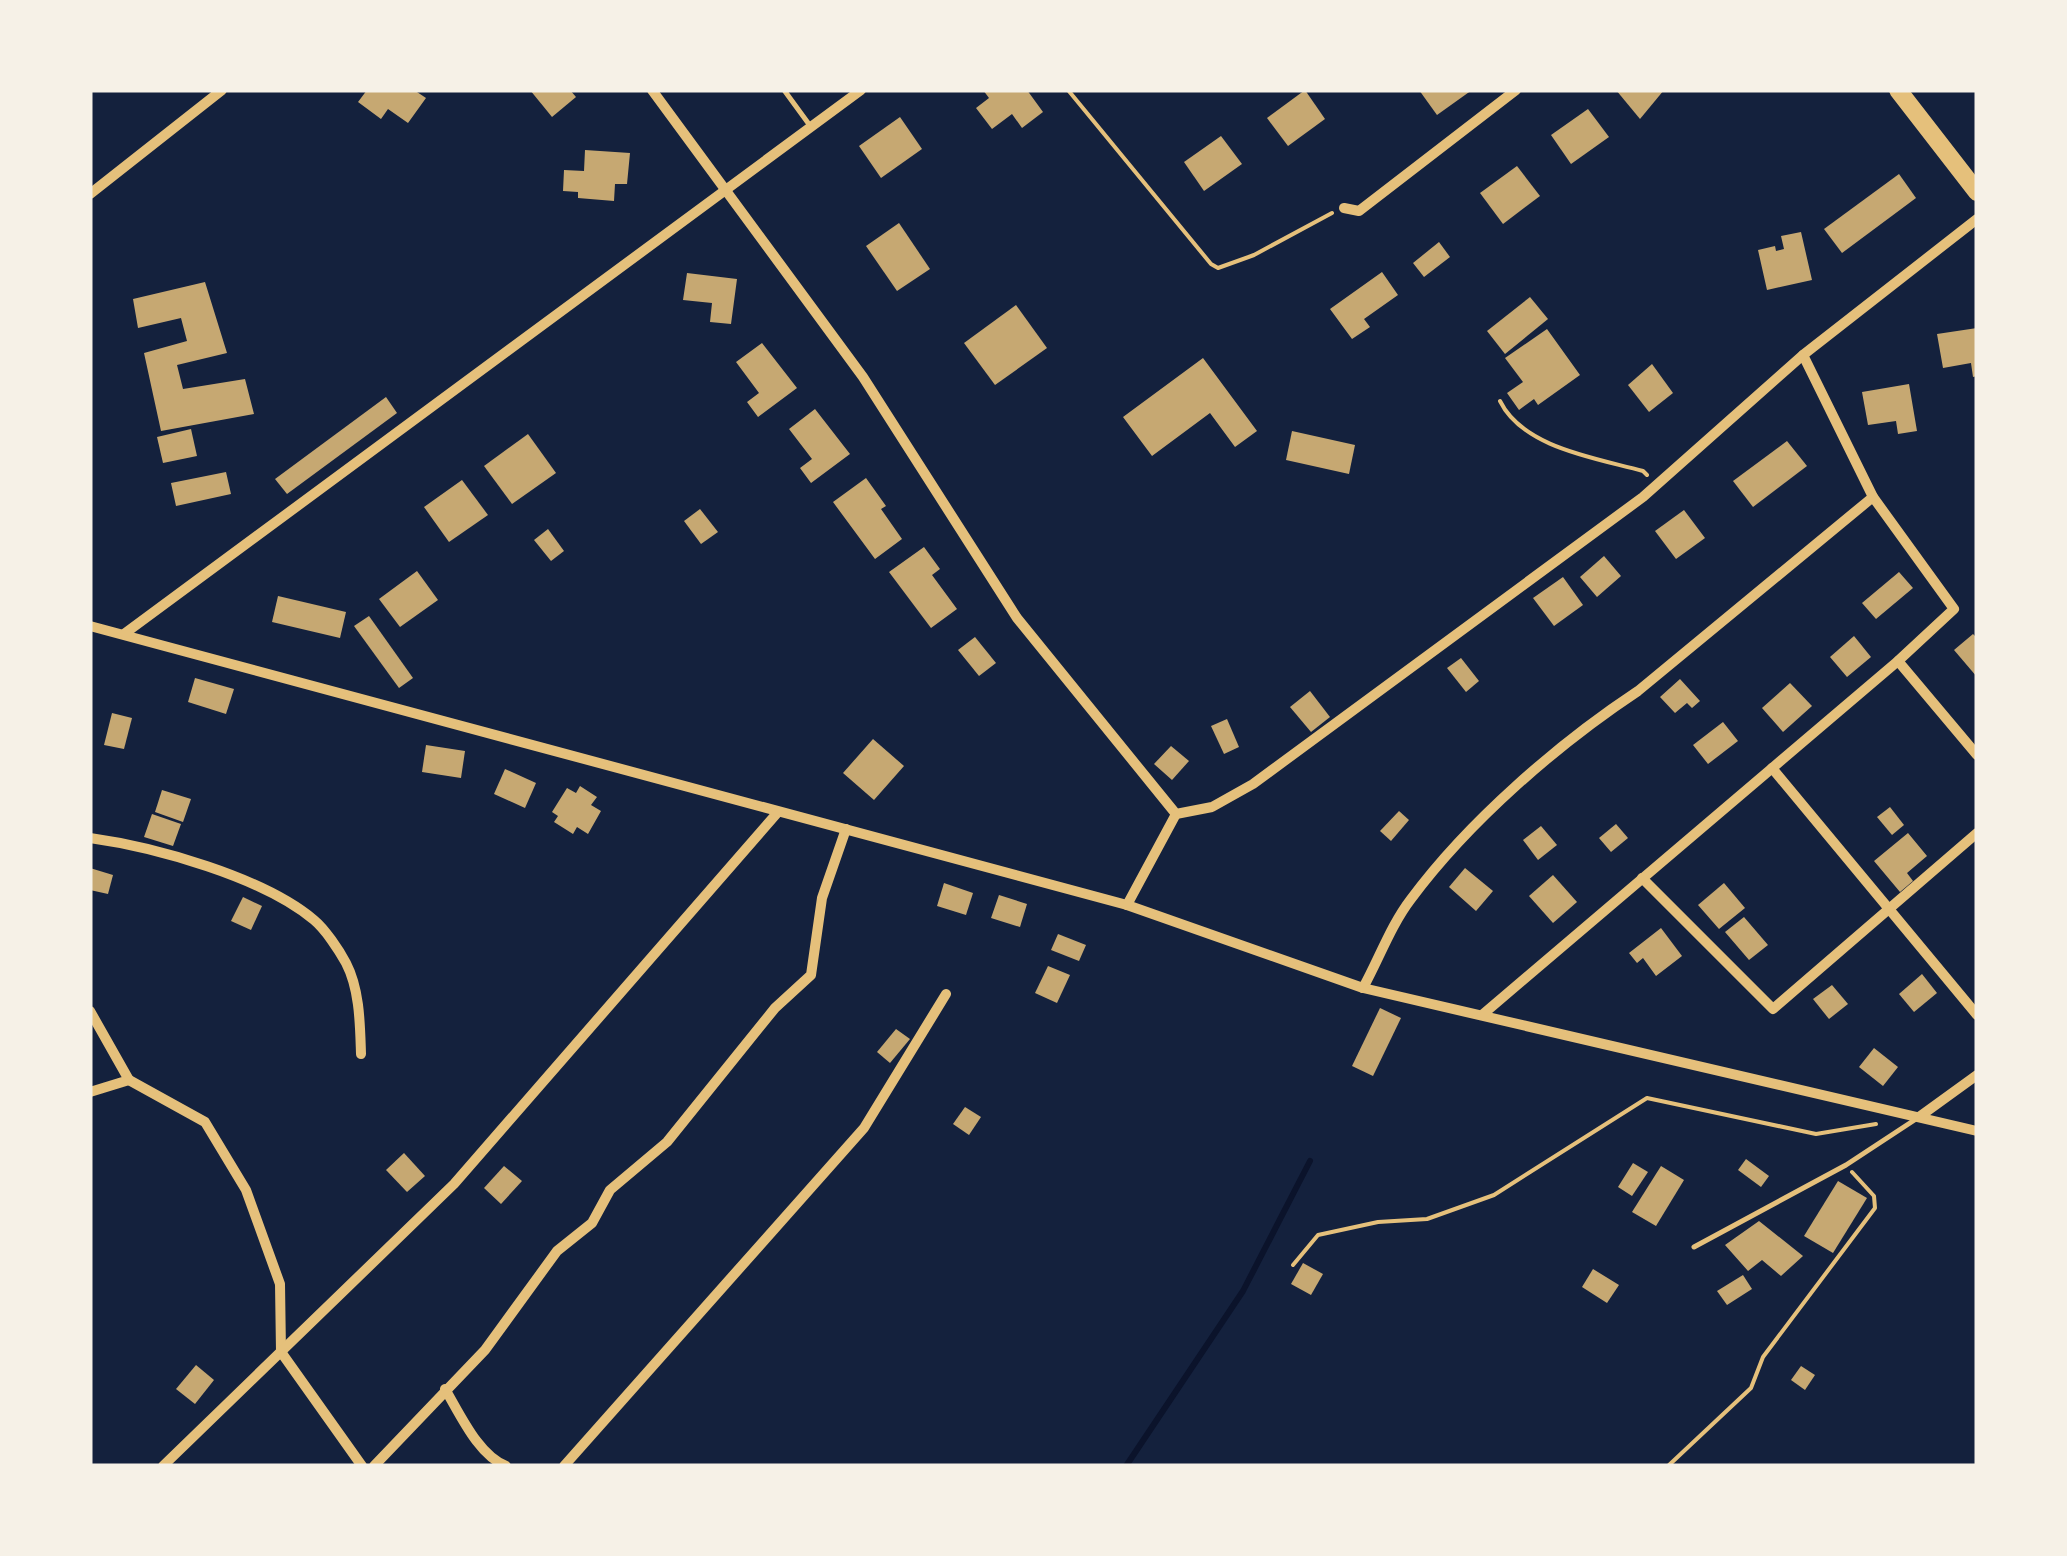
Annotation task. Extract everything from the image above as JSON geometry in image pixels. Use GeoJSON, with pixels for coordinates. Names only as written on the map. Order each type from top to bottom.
{"type":"FeatureCollection","features":[{"type":"Feature","properties":{"kind":"main road"},"geometry":{"type":"LineString","coordinates":[[1898,90],[1977,192]]}},
{"type":"Feature","properties":{"kind":"street"},"geometry":{"type":"LineString","coordinates":[[90,194],[222,90]]}},
{"type":"Feature","properties":{"kind":"street"},"geometry":{"type":"LineString","coordinates":[[652,90],[863,376],[1017,618],[1176,814]]}},
{"type":"Feature","properties":{"kind":"street"},"geometry":{"type":"LineString","coordinates":[[124,634],[861,90]]}},
{"type":"Feature","properties":{"kind":"street"},"geometry":{"type":"LineString","coordinates":[[1344,208],[1358,212],[1516,90]]}},
{"type":"Feature","properties":{"kind":"street"},"geometry":{"type":"LineString","coordinates":[[1176,814],[1212,807],[1253,784],[1658,485],[1804,355],[1977,220]]}},
{"type":"Feature","properties":{"kind":"street"},"geometry":{"type":"LineString","coordinates":[[1482,1015],[1954,609],[1873,496],[1804,355]]}},
{"type":"Feature","properties":{"kind":"street"},"geometry":{"type":"LineString","coordinates":[[1364,988],[1409,902],[1474,824],[1873,496]]}},
{"type":"Feature","properties":{"kind":"street"},"geometry":{"type":"LineString","coordinates":[[90,626],[1127,905],[1364,988],[1977,1131]]}},
{"type":"Feature","properties":{"kind":"street"},"geometry":{"type":"LineString","coordinates":[[1898,661],[1977,755]]}},
{"type":"Feature","properties":{"kind":"street"},"geometry":{"type":"LineString","coordinates":[[1772,768],[1977,1015]]}},
{"type":"Feature","properties":{"kind":"street"},"geometry":{"type":"LineString","coordinates":[[163,1466],[454,1184],[778,812]]}},
{"type":"Feature","properties":{"kind":"street"},"geometry":{"type":"LineString","coordinates":[[1127,905],[1176,814]]}},
{"type":"Feature","properties":{"kind":"street"},"geometry":{"type":"LineString","coordinates":[[374,1466],[485,1350],[558,1252],[592,1223],[610,1190],[667,1142],[775,1008],[811,974],[822,898],[846,829]]}},
{"type":"Feature","properties":{"kind":"street"},"geometry":{"type":"LineString","coordinates":[[1642,878],[1772,1010],[1977,832]]}},
{"type":"Feature","properties":{"kind":"street"},"geometry":{"type":"LineString","coordinates":[[90,838],[130,844],[258,885],[316,921],[347,964],[359,1010],[361,1054]]}},
{"type":"Feature","properties":{"kind":"street"},"geometry":{"type":"LineString","coordinates":[[564,1466],[864,1128],[946,994]]}},
{"type":"Feature","properties":{"kind":"street"},"geometry":{"type":"LineString","coordinates":[[90,1011],[129,1080],[205,1122],[246,1190],[280,1284],[281,1352],[362,1466]]}},
{"type":"Feature","properties":{"kind":"street"},"geometry":{"type":"LineString","coordinates":[[1919,1117],[1977,1076]]}},
{"type":"Feature","properties":{"kind":"street"},"geometry":{"type":"LineString","coordinates":[[90,1092],[129,1080]]}},
{"type":"Feature","properties":{"kind":"street"},"geometry":{"type":"LineString","coordinates":[[445,1389],[473,1435],[499,1464],[506,1466]]}},
{"type":"Feature","properties":{"kind":"lane"},"geometry":{"type":"LineString","coordinates":[[784,90],[811,126]]}},
{"type":"Feature","properties":{"kind":"lane"},"geometry":{"type":"LineString","coordinates":[[1694,1247],[1846,1165],[1919,1117]]}},
{"type":"Feature","properties":{"kind":"path"},"geometry":{"type":"LineString","coordinates":[[1068,90],[1165,212],[1210,264],[1218,268],[1242,261],[1344,208]]}},
{"type":"Feature","properties":{"kind":"path"},"geometry":{"type":"LineString","coordinates":[[1500,401],[1509,419],[1545,442],[1642,470],[1658,485]]}},
{"type":"Feature","properties":{"kind":"path"},"geometry":{"type":"LineString","coordinates":[[1294,1266],[1318,1235],[1378,1222],[1427,1219],[1494,1195],[1647,1098],[1816,1134],[1884,1123]]}},
{"type":"Feature","properties":{"kind":"path"},"geometry":{"type":"LineString","coordinates":[[1668,1466],[1751,1388],[1763,1357],[1874,1208],[1874,1196],[1846,1165]]}},
{"type":"Feature","properties":{"kind":"building"},"geometry":{"type":"Polygon","coordinates":[[[367,90],[414,90],[426,98],[408,123],[388,109],[381,119],[358,102],[367,90]]]}},
{"type":"Feature","properties":{"kind":"building"},"geometry":{"type":"Polygon","coordinates":[[[530,90],[570,90],[576,97],[552,117],[530,90]]]}},
{"type":"Feature","properties":{"kind":"building"},"geometry":{"type":"Polygon","coordinates":[[[983,90],[1027,90],[1043,112],[1022,128],[1012,114],[992,129],[976,108],[989,98],[983,90]]]}},
{"type":"Feature","properties":{"kind":"building"},"geometry":{"type":"Polygon","coordinates":[[[1305,90],[1325,119],[1288,146],[1267,118],[1305,90]]]}},
{"type":"Feature","properties":{"kind":"building"},"geometry":{"type":"Polygon","coordinates":[[[1419,90],[1472,90],[1437,115],[1419,90]]]}},
{"type":"Feature","properties":{"kind":"building"},"geometry":{"type":"Polygon","coordinates":[[[1616,90],[1664,90],[1640,119],[1616,90]]]}},
{"type":"Feature","properties":{"kind":"building"},"geometry":{"type":"Polygon","coordinates":[[[1588,109],[1609,137],[1571,164],[1551,135],[1588,109]]]}},
{"type":"Feature","properties":{"kind":"building"},"geometry":{"type":"Polygon","coordinates":[[[900,117],[922,149],[881,178],[859,146],[900,117]]]}},
{"type":"Feature","properties":{"kind":"building"},"geometry":{"type":"Polygon","coordinates":[[[1221,136],[1242,164],[1204,191],[1184,162],[1221,136]]]}},
{"type":"Feature","properties":{"kind":"building"},"geometry":{"type":"Polygon","coordinates":[[[585,150],[630,153],[627,184],[615,184],[614,201],[578,198],[578,192],[563,191],[564,170],[584,171],[585,150]]]}},
{"type":"Feature","properties":{"kind":"building"},"geometry":{"type":"Polygon","coordinates":[[[1517,166],[1540,196],[1503,224],[1480,193],[1517,166]]]}},
{"type":"Feature","properties":{"kind":"building"},"geometry":{"type":"Polygon","coordinates":[[[1899,174],[1916,198],[1842,253],[1824,229],[1899,174]]]}},
{"type":"Feature","properties":{"kind":"building"},"geometry":{"type":"Polygon","coordinates":[[[899,223],[930,269],[897,291],[866,246],[899,223]]]}},
{"type":"Feature","properties":{"kind":"building"},"geometry":{"type":"Polygon","coordinates":[[[1801,232],[1812,280],[1767,290],[1758,250],[1775,246],[1776,251],[1784,249],[1781,236],[1801,232]]]}},
{"type":"Feature","properties":{"kind":"building"},"geometry":{"type":"Polygon","coordinates":[[[1439,242],[1450,257],[1424,277],[1413,263],[1439,242]]]}},
{"type":"Feature","properties":{"kind":"building"},"geometry":{"type":"Polygon","coordinates":[[[1382,272],[1398,295],[1364,319],[1370,327],[1352,339],[1330,309],[1382,272]]]}},
{"type":"Feature","properties":{"kind":"building"},"geometry":{"type":"Polygon","coordinates":[[[687,273],[737,279],[731,324],[710,322],[712,303],[683,300],[687,273]]]}},
{"type":"Feature","properties":{"kind":"building"},"geometry":{"type":"Polygon","coordinates":[[[205,282],[227,353],[177,365],[183,389],[245,379],[254,414],[161,431],[144,353],[187,341],[181,318],[138,328],[133,299],[205,282]]]}},
{"type":"Feature","properties":{"kind":"building"},"geometry":{"type":"Polygon","coordinates":[[[1530,297],[1548,319],[1505,354],[1487,331],[1530,297]]]}},
{"type":"Feature","properties":{"kind":"building"},"geometry":{"type":"Polygon","coordinates":[[[1016,305],[1047,348],[995,385],[964,343],[1016,305]]]}},
{"type":"Feature","properties":{"kind":"building"},"geometry":{"type":"Polygon","coordinates":[[[1977,328],[1977,376],[1973,377],[1971,363],[1943,368],[1937,334],[1977,328]]]}},
{"type":"Feature","properties":{"kind":"building"},"geometry":{"type":"Polygon","coordinates":[[[1547,329],[1580,375],[1538,405],[1534,399],[1519,410],[1507,393],[1523,382],[1505,358],[1547,329]]]}},
{"type":"Feature","properties":{"kind":"building"},"geometry":{"type":"Polygon","coordinates":[[[762,343],[797,388],[758,417],[747,402],[759,393],[736,362],[762,343]]]}},
{"type":"Feature","properties":{"kind":"building"},"geometry":{"type":"Polygon","coordinates":[[[1203,358],[1257,431],[1235,447],[1210,413],[1152,456],[1123,417],[1203,358]]]}},
{"type":"Feature","properties":{"kind":"building"},"geometry":{"type":"Polygon","coordinates":[[[1652,364],[1673,393],[1649,412],[1628,385],[1652,364]]]}},
{"type":"Feature","properties":{"kind":"building"},"geometry":{"type":"Polygon","coordinates":[[[1909,384],[1917,431],[1898,434],[1896,421],[1868,425],[1862,392],[1909,384]]]}},
{"type":"Feature","properties":{"kind":"building"},"geometry":{"type":"Polygon","coordinates":[[[386,397],[397,413],[287,494],[275,479],[386,397]]]}},
{"type":"Feature","properties":{"kind":"building"},"geometry":{"type":"Polygon","coordinates":[[[815,409],[850,454],[811,483],[800,468],[812,459],[789,429],[815,409]]]}},
{"type":"Feature","properties":{"kind":"building"},"geometry":{"type":"Polygon","coordinates":[[[191,429],[197,456],[163,463],[157,437],[191,429]]]}},
{"type":"Feature","properties":{"kind":"building"},"geometry":{"type":"Polygon","coordinates":[[[1292,431],[1355,445],[1349,474],[1286,460],[1292,431]]]}},
{"type":"Feature","properties":{"kind":"building"},"geometry":{"type":"Polygon","coordinates":[[[528,434],[556,473],[512,504],[484,466],[528,434]]]}},
{"type":"Feature","properties":{"kind":"building"},"geometry":{"type":"Polygon","coordinates":[[[1787,441],[1807,466],[1753,507],[1733,481],[1787,441]]]}},
{"type":"Feature","properties":{"kind":"building"},"geometry":{"type":"Polygon","coordinates":[[[226,472],[231,494],[176,506],[171,483],[226,472]]]}},
{"type":"Feature","properties":{"kind":"building"},"geometry":{"type":"Polygon","coordinates":[[[866,478],[902,539],[875,559],[833,502],[866,478]]]}},
{"type":"Feature","properties":{"kind":"building"},"geometry":{"type":"Polygon","coordinates":[[[462,480],[488,515],[449,542],[424,507],[462,480]]]}},
{"type":"Feature","properties":{"kind":"building"},"geometry":{"type":"Polygon","coordinates":[[[700,509],[718,532],[701,544],[684,521],[700,509]]]}},
{"type":"Feature","properties":{"kind":"building"},"geometry":{"type":"Polygon","coordinates":[[[1684,510],[1705,538],[1676,559],[1655,531],[1684,510]]]}},
{"type":"Feature","properties":{"kind":"building"},"geometry":{"type":"Polygon","coordinates":[[[548,529],[564,551],[551,561],[534,540],[548,529]]]}},
{"type":"Feature","properties":{"kind":"building"},"geometry":{"type":"Polygon","coordinates":[[[924,547],[940,569],[932,575],[957,609],[931,628],[889,572],[924,547]]]}},
{"type":"Feature","properties":{"kind":"building"},"geometry":{"type":"Polygon","coordinates":[[[1604,556],[1621,576],[1597,597],[1580,577],[1604,556]]]}},
{"type":"Feature","properties":{"kind":"building"},"geometry":{"type":"Polygon","coordinates":[[[417,571],[438,600],[400,627],[379,599],[417,571]]]}},
{"type":"Feature","properties":{"kind":"building"},"geometry":{"type":"Polygon","coordinates":[[[1899,572],[1913,588],[1876,619],[1862,603],[1899,572]]]}},
{"type":"Feature","properties":{"kind":"building"},"geometry":{"type":"Polygon","coordinates":[[[1563,577],[1583,605],[1554,626],[1533,598],[1563,577]]]}},
{"type":"Feature","properties":{"kind":"building"},"geometry":{"type":"Polygon","coordinates":[[[278,596],[346,612],[340,638],[272,622],[278,596]]]}},
{"type":"Feature","properties":{"kind":"building"},"geometry":{"type":"Polygon","coordinates":[[[369,616],[413,678],[399,688],[354,626],[369,616]]]}},
{"type":"Feature","properties":{"kind":"building"},"geometry":{"type":"Polygon","coordinates":[[[1973,634],[1977,638],[1977,677],[1954,650],[1973,634]]]}},
{"type":"Feature","properties":{"kind":"building"},"geometry":{"type":"Polygon","coordinates":[[[1854,636],[1871,657],[1847,677],[1830,657],[1854,636]]]}},
{"type":"Feature","properties":{"kind":"building"},"geometry":{"type":"Polygon","coordinates":[[[975,637],[996,663],[979,676],[958,650],[975,637]]]}},
{"type":"Feature","properties":{"kind":"building"},"geometry":{"type":"Polygon","coordinates":[[[1461,658],[1479,681],[1466,692],[1447,668],[1461,658]]]}},
{"type":"Feature","properties":{"kind":"building"},"geometry":{"type":"Polygon","coordinates":[[[195,678],[234,689],[226,714],[188,702],[195,678]]]}},
{"type":"Feature","properties":{"kind":"building"},"geometry":{"type":"Polygon","coordinates":[[[1680,679],[1700,701],[1692,708],[1687,703],[1675,713],[1660,697],[1680,679]]]}},
{"type":"Feature","properties":{"kind":"building"},"geometry":{"type":"Polygon","coordinates":[[[1790,683],[1812,706],[1783,732],[1762,708],[1790,683]]]}},
{"type":"Feature","properties":{"kind":"building"},"geometry":{"type":"Polygon","coordinates":[[[1310,691],[1330,717],[1311,732],[1290,707],[1310,691]]]}},
{"type":"Feature","properties":{"kind":"building"},"geometry":{"type":"Polygon","coordinates":[[[112,713],[132,718],[124,749],[104,745],[112,713]]]}},
{"type":"Feature","properties":{"kind":"building"},"geometry":{"type":"Polygon","coordinates":[[[1227,719],[1239,747],[1224,754],[1211,726],[1227,719]]]}},
{"type":"Feature","properties":{"kind":"building"},"geometry":{"type":"Polygon","coordinates":[[[1723,722],[1738,741],[1708,764],[1693,745],[1723,722]]]}},
{"type":"Feature","properties":{"kind":"building"},"geometry":{"type":"Polygon","coordinates":[[[873,739],[904,766],[874,800],[843,773],[873,739]]]}},
{"type":"Feature","properties":{"kind":"building"},"geometry":{"type":"Polygon","coordinates":[[[426,745],[465,751],[461,778],[422,772],[426,745]]]}},
{"type":"Feature","properties":{"kind":"building"},"geometry":{"type":"Polygon","coordinates":[[[1171,746],[1189,761],[1172,780],[1154,764],[1171,746]]]}},
{"type":"Feature","properties":{"kind":"building"},"geometry":{"type":"Polygon","coordinates":[[[505,769],[536,783],[525,808],[494,794],[505,769]]]}},
{"type":"Feature","properties":{"kind":"building"},"geometry":{"type":"Polygon","coordinates":[[[580,786],[597,797],[591,805],[601,811],[588,834],[577,827],[573,834],[554,822],[558,816],[552,812],[567,788],[576,793],[580,786]]]}},
{"type":"Feature","properties":{"kind":"building"},"geometry":{"type":"Polygon","coordinates":[[[162,790],[191,799],[183,822],[155,812],[162,790]]]}},
{"type":"Feature","properties":{"kind":"building"},"geometry":{"type":"Polygon","coordinates":[[[1890,807],[1904,825],[1892,835],[1877,817],[1890,807]]]}},
{"type":"Feature","properties":{"kind":"building"},"geometry":{"type":"Polygon","coordinates":[[[1399,811],[1409,820],[1391,841],[1380,831],[1399,811]]]}},
{"type":"Feature","properties":{"kind":"building"},"geometry":{"type":"Polygon","coordinates":[[[152,814],[181,824],[173,846],[144,837],[152,814]]]}},
{"type":"Feature","properties":{"kind":"building"},"geometry":{"type":"Polygon","coordinates":[[[1616,824],[1628,838],[1611,852],[1599,838],[1616,824]]]}},
{"type":"Feature","properties":{"kind":"building"},"geometry":{"type":"Polygon","coordinates":[[[1541,826],[1557,845],[1538,860],[1523,840],[1541,826]]]}},
{"type":"Feature","properties":{"kind":"building"},"geometry":{"type":"Polygon","coordinates":[[[1908,833],[1927,856],[1907,873],[1913,881],[1900,892],[1874,861],[1908,833]]]}},
{"type":"Feature","properties":{"kind":"building"},"geometry":{"type":"Polygon","coordinates":[[[90,868],[113,875],[108,894],[90,890],[90,868]]]}},
{"type":"Feature","properties":{"kind":"building"},"geometry":{"type":"Polygon","coordinates":[[[1465,868],[1493,891],[1476,911],[1449,887],[1465,868]]]}},
{"type":"Feature","properties":{"kind":"building"},"geometry":{"type":"Polygon","coordinates":[[[1553,875],[1577,902],[1553,923],[1529,896],[1553,875]]]}},
{"type":"Feature","properties":{"kind":"building"},"geometry":{"type":"Polygon","coordinates":[[[944,883],[973,893],[966,915],[937,906],[944,883]]]}},
{"type":"Feature","properties":{"kind":"building"},"geometry":{"type":"Polygon","coordinates":[[[1724,883],[1745,908],[1719,929],[1698,905],[1724,883]]]}},
{"type":"Feature","properties":{"kind":"building"},"geometry":{"type":"Polygon","coordinates":[[[999,895],[1027,904],[1020,927],[991,918],[999,895]]]}},
{"type":"Feature","properties":{"kind":"building"},"geometry":{"type":"Polygon","coordinates":[[[243,897],[262,906],[251,930],[231,921],[243,897]]]}},
{"type":"Feature","properties":{"kind":"building"},"geometry":{"type":"Polygon","coordinates":[[[1744,917],[1768,945],[1749,960],[1725,932],[1744,917]]]}},
{"type":"Feature","properties":{"kind":"building"},"geometry":{"type":"Polygon","coordinates":[[[1661,928],[1682,956],[1656,976],[1643,958],[1637,963],[1629,953],[1661,928]]]}},
{"type":"Feature","properties":{"kind":"building"},"geometry":{"type":"Polygon","coordinates":[[[1058,934],[1086,945],[1079,961],[1051,950],[1058,934]]]}},
{"type":"Feature","properties":{"kind":"building"},"geometry":{"type":"Polygon","coordinates":[[[1048,966],[1070,975],[1057,1003],[1035,993],[1048,966]]]}},
{"type":"Feature","properties":{"kind":"building"},"geometry":{"type":"Polygon","coordinates":[[[1922,974],[1937,993],[1914,1012],[1899,994],[1922,974]]]}},
{"type":"Feature","properties":{"kind":"building"},"geometry":{"type":"Polygon","coordinates":[[[1832,985],[1848,1004],[1829,1019],[1813,999],[1832,985]]]}},
{"type":"Feature","properties":{"kind":"building"},"geometry":{"type":"Polygon","coordinates":[[[1380,1008],[1401,1018],[1373,1076],[1352,1066],[1380,1008]]]}},
{"type":"Feature","properties":{"kind":"building"},"geometry":{"type":"Polygon","coordinates":[[[896,1029],[910,1039],[890,1063],[877,1052],[896,1029]]]}},
{"type":"Feature","properties":{"kind":"building"},"geometry":{"type":"Polygon","coordinates":[[[1874,1048],[1898,1067],[1883,1086],[1859,1067],[1874,1048]]]}},
{"type":"Feature","properties":{"kind":"building"},"geometry":{"type":"Polygon","coordinates":[[[965,1107],[981,1117],[969,1135],[953,1124],[965,1107]]]}},
{"type":"Feature","properties":{"kind":"building"},"geometry":{"type":"Polygon","coordinates":[[[404,1153],[425,1176],[407,1192],[386,1170],[404,1153]]]}},
{"type":"Feature","properties":{"kind":"building"},"geometry":{"type":"Polygon","coordinates":[[[1746,1159],[1769,1176],[1761,1187],[1738,1170],[1746,1159]]]}},
{"type":"Feature","properties":{"kind":"building"},"geometry":{"type":"Polygon","coordinates":[[[1633,1163],[1648,1172],[1632,1196],[1618,1187],[1633,1163]]]}},
{"type":"Feature","properties":{"kind":"building"},"geometry":{"type":"Polygon","coordinates":[[[504,1166],[522,1181],[501,1204],[484,1188],[504,1166]]]}},
{"type":"Feature","properties":{"kind":"building"},"geometry":{"type":"Polygon","coordinates":[[[1661,1166],[1684,1180],[1656,1226],[1632,1212],[1661,1166]]]}},
{"type":"Feature","properties":{"kind":"building"},"geometry":{"type":"Polygon","coordinates":[[[1838,1181],[1867,1198],[1833,1253],[1804,1236],[1838,1181]]]}},
{"type":"Feature","properties":{"kind":"building"},"geometry":{"type":"Polygon","coordinates":[[[1759,1221],[1803,1256],[1781,1276],[1762,1260],[1748,1271],[1725,1245],[1759,1221]]]}},
{"type":"Feature","properties":{"kind":"building"},"geometry":{"type":"Polygon","coordinates":[[[1303,1263],[1323,1274],[1311,1295],[1291,1284],[1303,1263]]]}},
{"type":"Feature","properties":{"kind":"building"},"geometry":{"type":"Polygon","coordinates":[[[1593,1269],[1619,1285],[1607,1303],[1582,1287],[1593,1269]]]}},
{"type":"Feature","properties":{"kind":"building"},"geometry":{"type":"Polygon","coordinates":[[[1743,1275],[1752,1289],[1727,1305],[1717,1291],[1743,1275]]]}},
{"type":"Feature","properties":{"kind":"building"},"geometry":{"type":"Polygon","coordinates":[[[196,1365],[214,1380],[195,1404],[176,1389],[196,1365]]]}},
{"type":"Feature","properties":{"kind":"building"},"geometry":{"type":"Polygon","coordinates":[[[1801,1366],[1815,1375],[1805,1390],[1791,1380],[1801,1366]]]}},
{"type":"Feature","properties":{"kind":"waterway"},"geometry":{"type":"LineString","coordinates":[[1126,1466],[1243,1291],[1310,1161]]}}]}
